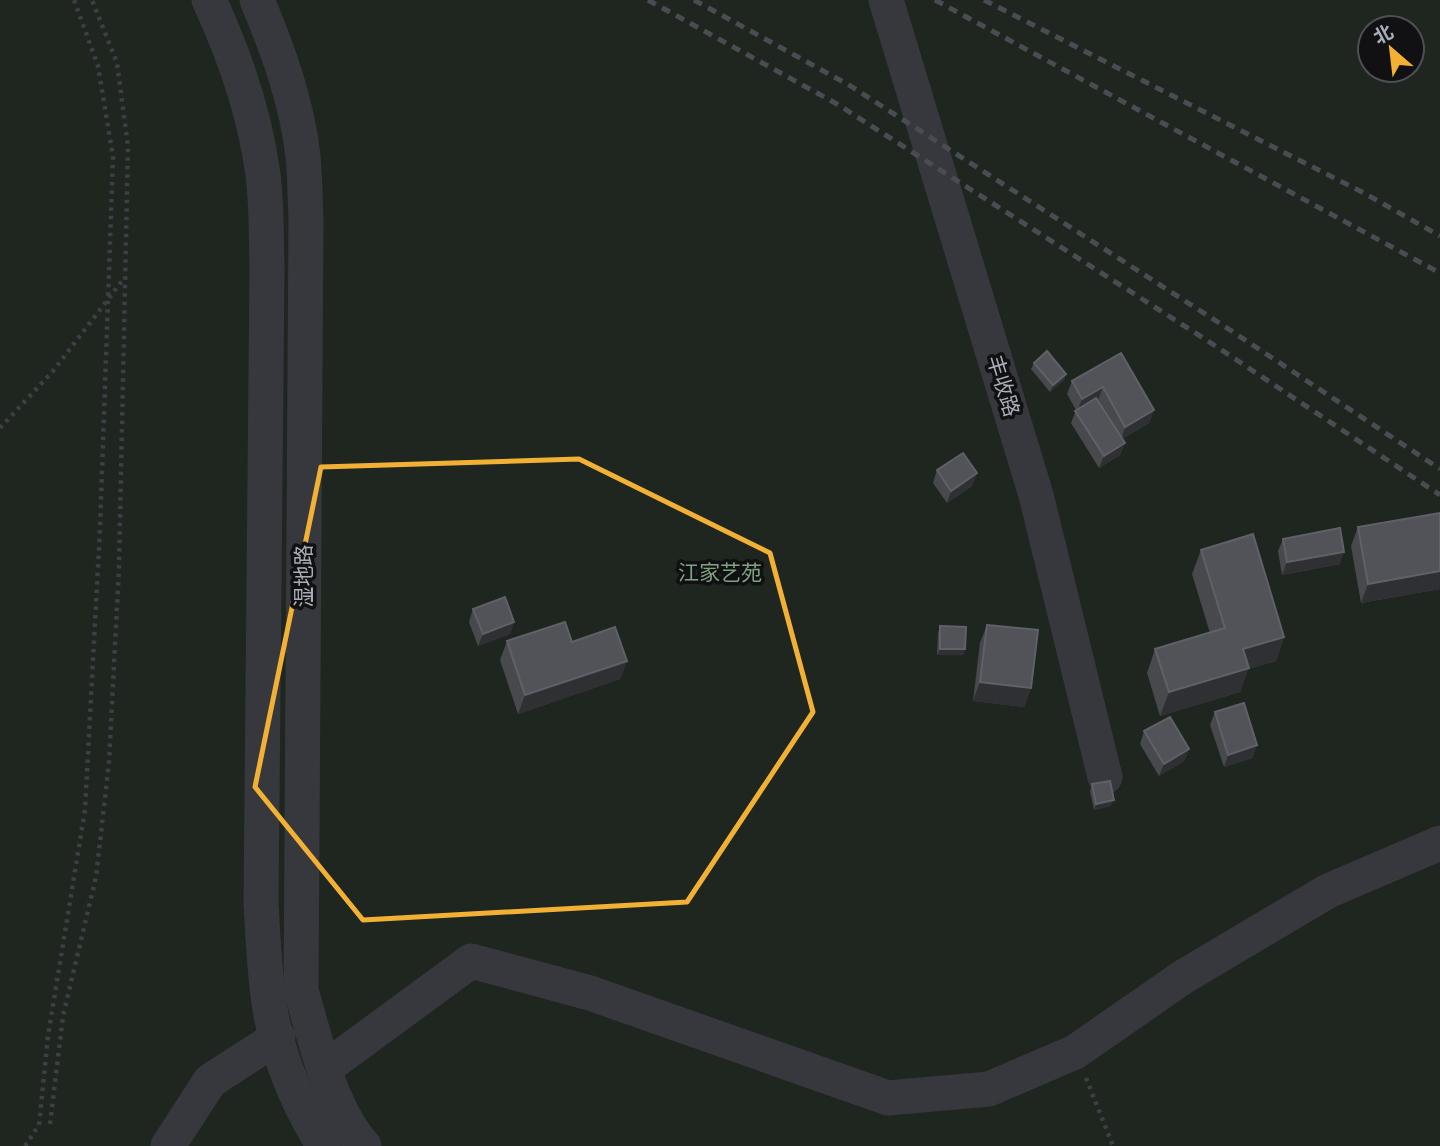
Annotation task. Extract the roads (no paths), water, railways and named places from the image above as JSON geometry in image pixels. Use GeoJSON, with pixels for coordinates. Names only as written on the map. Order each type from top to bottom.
{"type":"FeatureCollection","features":[{"type":"Feature","properties":{"kind":"street","name":"湿地路"},"geometry":{"type":"LineString","coordinates":[[209,0],[238,71],[253,121],[264,177],[267,267],[261,904],[268,998],[284,1064],[313,1129],[324,1146]]}},
{"type":"Feature","properties":{"kind":"street","name":"湿地路"},"geometry":{"type":"LineString","coordinates":[[257,0],[274,40],[291,95],[303,155],[306,220],[301,990],[323,1066],[349,1130],[363,1146]]}},
{"type":"Feature","properties":{"kind":"street","name":"丰收路"},"geometry":{"type":"LineString","coordinates":[[886,0],[1036,495],[1105,777]]}},
{"type":"Feature","properties":{"kind":"street"},"geometry":{"type":"LineString","coordinates":[[266,432],[305,431]]}},
{"type":"Feature","properties":{"kind":"street"},"geometry":{"type":"LineString","coordinates":[[293,1083],[323,1066],[471,961],[590,993],[888,1098],[989,1089],[1075,1052],[1183,977],[1328,891],[1440,843]]}},
{"type":"Feature","properties":{"kind":"street"},"geometry":{"type":"LineString","coordinates":[[175,1143],[210,1081],[278,1037]]}},
{"type":"Feature","properties":{"kind":"railway"},"geometry":{"type":"LineString","coordinates":[[648,0],[837,104],[1211,343],[1440,495]]}},
{"type":"Feature","properties":{"kind":"railway"},"geometry":{"type":"LineString","coordinates":[[694,0],[849,85],[1224,326],[1440,469]]}},
{"type":"Feature","properties":{"kind":"railway"},"geometry":{"type":"LineString","coordinates":[[935,0],[1440,273]]}},
{"type":"Feature","properties":{"kind":"railway"},"geometry":{"type":"LineString","coordinates":[[984,0],[1364,193],[1440,236]]}},
{"type":"Feature","properties":{"kind":"park label","name":"江家艺苑"},"geometry":{"type":"Point","coordinates":[720,573]}}]}
